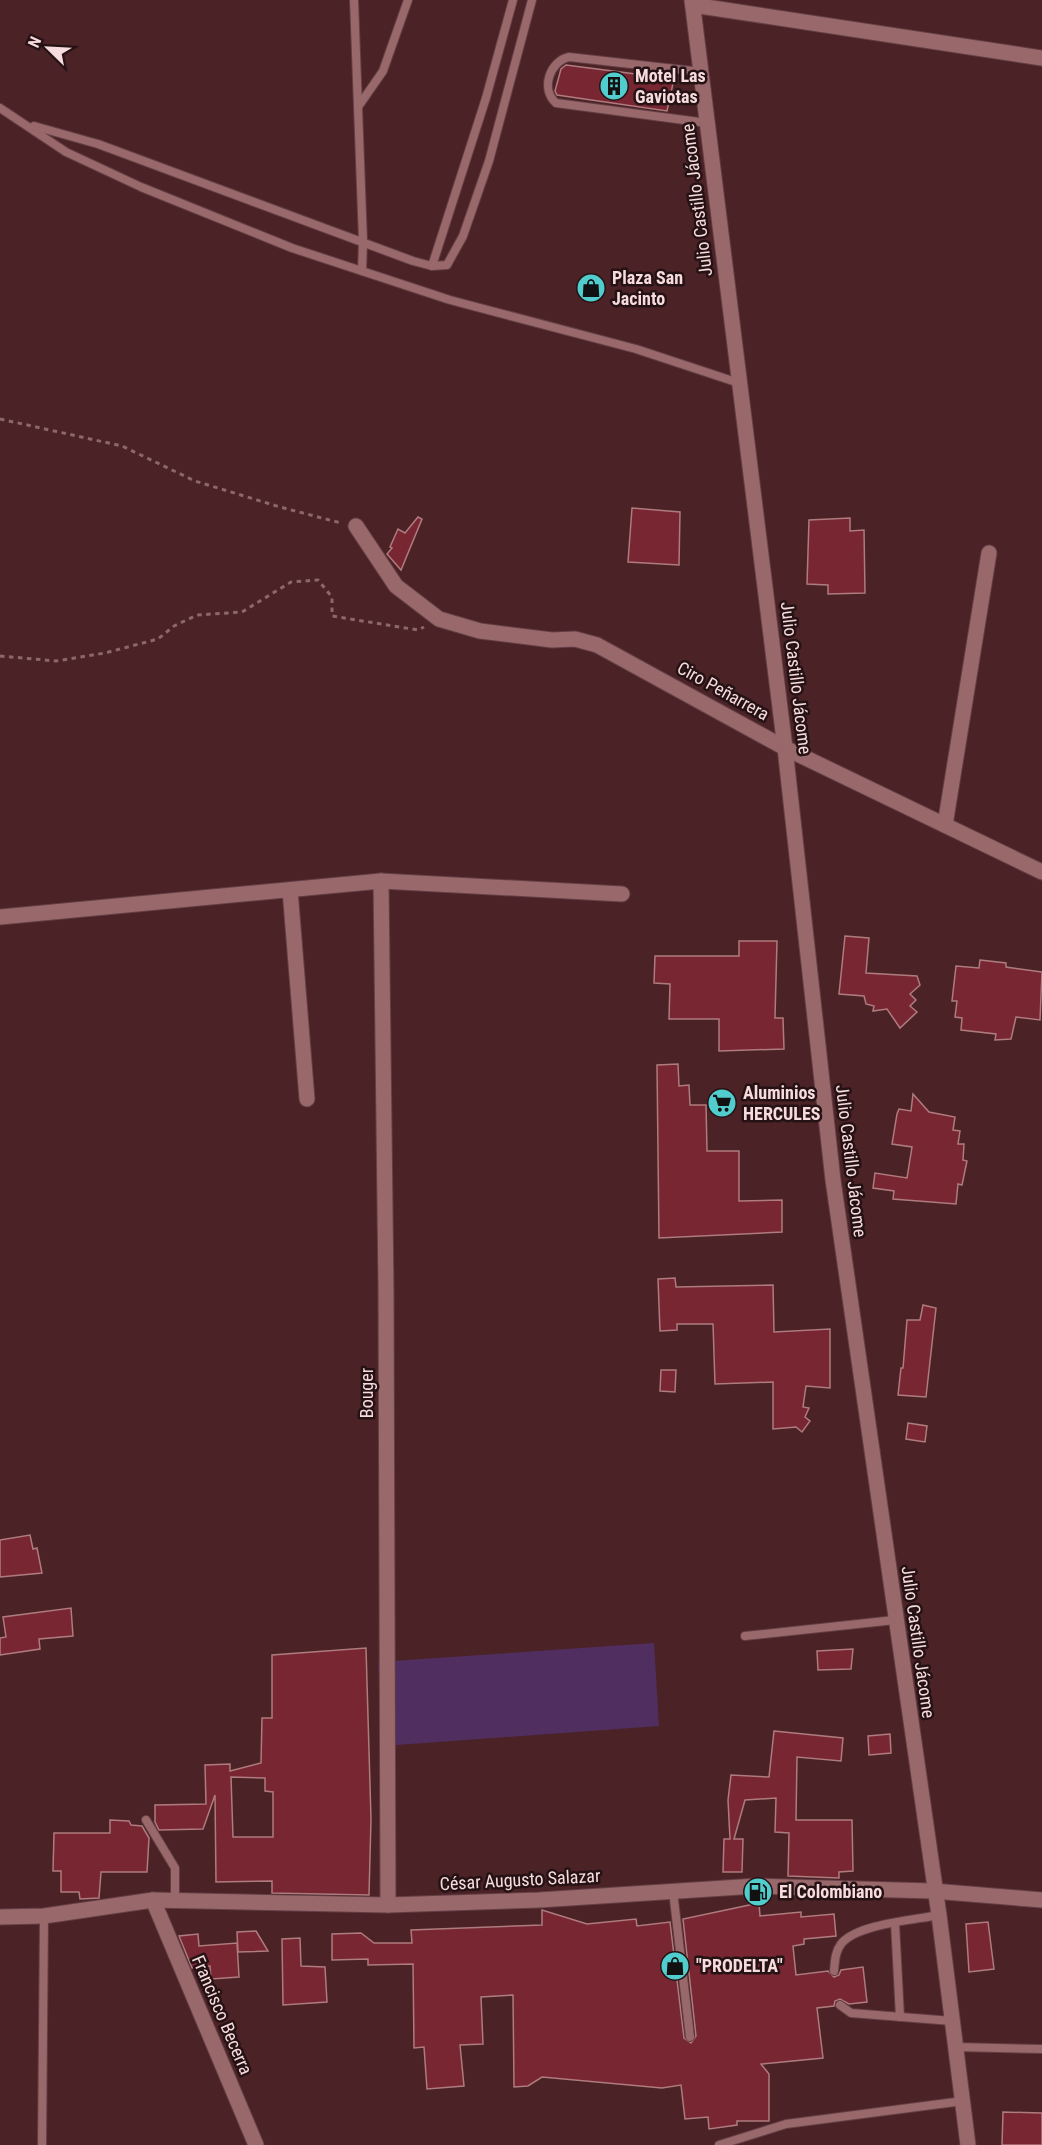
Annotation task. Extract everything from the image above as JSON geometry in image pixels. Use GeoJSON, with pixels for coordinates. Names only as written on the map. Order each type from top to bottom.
{"type":"FeatureCollection","features":[{"type":"Feature","properties":{"kind":"street"},"geometry":{"type":"LineString","coordinates":[[693,3],[1042,58]]}},
{"type":"Feature","properties":{"kind":"street","name":"Julio Castillo Jácome"},"geometry":{"type":"LineString","coordinates":[[693,3],[703,72],[706,123],[785,748],[833,1180],[933,1891],[939,1915],[968,2145]]}},
{"type":"Feature","properties":{"kind":"street","name":"Ciro Peñarrera"},"geometry":{"type":"LineString","coordinates":[[356,526],[396,586],[439,619],[480,632],[552,640],[575,639],[597,645],[785,748],[1042,872]]}},
{"type":"Feature","properties":{"kind":"street"},"geometry":{"type":"LineString","coordinates":[[945,825],[989,553]]}},
{"type":"Feature","properties":{"kind":"street"},"geometry":{"type":"LineString","coordinates":[[0,917],[381,881],[622,894]]}},
{"type":"Feature","properties":{"kind":"street","name":"Bouger"},"geometry":{"type":"LineString","coordinates":[[381,881],[386,1289],[388,1905]]}},
{"type":"Feature","properties":{"kind":"street"},"geometry":{"type":"LineString","coordinates":[[290,890],[307,1099]]}},
{"type":"Feature","properties":{"kind":"street","name":"César Augusto Salazar"},"geometry":{"type":"LineString","coordinates":[[0,1917],[44,1916],[153,1900],[388,1905],[539,1900],[756,1886],[933,1891],[1042,1900]]}},
{"type":"Feature","properties":{"kind":"street","name":"Francisco Becerra"},"geometry":{"type":"LineString","coordinates":[[153,1900],[256,2145]]}},
{"type":"Feature","properties":{"kind":"lane"},"geometry":{"type":"LineString","coordinates":[[354,0],[363,241],[362,271]]}},
{"type":"Feature","properties":{"kind":"lane"},"geometry":{"type":"LineString","coordinates":[[358,107],[382,71],[408,0]]}},
{"type":"Feature","properties":{"kind":"lane"},"geometry":{"type":"LineString","coordinates":[[432,266],[486,98],[513,0]]}},
{"type":"Feature","properties":{"kind":"lane"},"geometry":{"type":"LineString","coordinates":[[27,125],[98,144],[432,266],[447,266],[463,236],[489,161],[532,0]]}},
{"type":"Feature","properties":{"kind":"lane"},"geometry":{"type":"LineString","coordinates":[[703,72],[570,57],[559,59],[553,66],[548,90],[550,98],[556,103],[706,123]]}},
{"type":"Feature","properties":{"kind":"lane"},"geometry":{"type":"LineString","coordinates":[[0,108],[66,152],[141,187],[292,248],[450,300],[636,349],[739,383]]}},
{"type":"Feature","properties":{"kind":"lane"},"geometry":{"type":"LineString","coordinates":[[745,1636],[895,1620]]}},
{"type":"Feature","properties":{"kind":"lane"},"geometry":{"type":"LineString","coordinates":[[146,1820],[174,1868],[176,1900]]}},
{"type":"Feature","properties":{"kind":"lane"},"geometry":{"type":"LineString","coordinates":[[673,1891],[690,2037]]}},
{"type":"Feature","properties":{"kind":"lane"},"geometry":{"type":"LineString","coordinates":[[834,1971],[835,1957],[842,1943],[864,1929],[939,1915]]}},
{"type":"Feature","properties":{"kind":"lane"},"geometry":{"type":"LineString","coordinates":[[42,2145],[44,1916]]}},
{"type":"Feature","properties":{"kind":"lane"},"geometry":{"type":"LineString","coordinates":[[895,1923],[900,2017]]}},
{"type":"Feature","properties":{"kind":"lane"},"geometry":{"type":"LineString","coordinates":[[840,2005],[851,2013],[952,2021]]}},
{"type":"Feature","properties":{"kind":"lane"},"geometry":{"type":"LineString","coordinates":[[956,2047],[1042,2049]]}},
{"type":"Feature","properties":{"kind":"lane"},"geometry":{"type":"LineString","coordinates":[[719,2145],[786,2124],[963,2101]]}},
{"type":"Feature","properties":{"kind":"path"},"geometry":{"type":"LineString","coordinates":[[0,419],[122,446],[195,481],[280,507],[356,526]]}},
{"type":"Feature","properties":{"kind":"path"},"geometry":{"type":"LineString","coordinates":[[0,656],[56,661],[105,653],[158,639],[174,626],[196,615],[242,612],[291,582],[318,580],[332,597],[332,616],[418,630],[439,619]]}},
{"type":"Feature","properties":{"kind":"shaded area"},"geometry":{"type":"Polygon","coordinates":[[[654,1643],[659,1726],[383,1746],[378,1662],[654,1643]]]}},
{"type":"Feature","properties":{"kind":"building","name":"Motel Las Gaviotas"},"geometry":{"type":"Polygon","coordinates":[[[566,65],[674,79],[667,111],[557,95],[555,91],[561,69],[566,65]]]}},
{"type":"Feature","properties":{"kind":"building"},"geometry":{"type":"Polygon","coordinates":[[[632,508],[680,512],[679,565],[628,562],[632,508]]]}},
{"type":"Feature","properties":{"kind":"building"},"geometry":{"type":"Polygon","coordinates":[[[418,517],[422,519],[401,570],[387,554],[392,548],[390,547],[398,529],[405,533],[418,517]]]}},
{"type":"Feature","properties":{"kind":"building"},"geometry":{"type":"Polygon","coordinates":[[[850,518],[850,531],[864,530],[865,593],[828,594],[828,585],[807,584],[809,520],[850,518]]]}},
{"type":"Feature","properties":{"kind":"building"},"geometry":{"type":"Polygon","coordinates":[[[845,936],[869,938],[866,973],[917,976],[920,985],[910,994],[916,1000],[910,1006],[917,1012],[900,1028],[887,1009],[873,1011],[874,1006],[866,1004],[864,996],[839,994],[845,936]]]}},
{"type":"Feature","properties":{"kind":"building"},"geometry":{"type":"Polygon","coordinates":[[[739,941],[777,941],[775,1018],[783,1018],[784,1049],[719,1051],[719,1019],[669,1019],[670,984],[654,983],[655,956],[739,956],[739,941]]]}},
{"type":"Feature","properties":{"kind":"building"},"geometry":{"type":"Polygon","coordinates":[[[980,960],[1006,963],[1006,967],[1042,972],[1040,1020],[1016,1017],[1011,1039],[995,1040],[996,1034],[961,1030],[962,1018],[955,1017],[957,1001],[952,1001],[956,966],[979,968],[980,960]]]}},
{"type":"Feature","properties":{"kind":"building"},"geometry":{"type":"Polygon","coordinates":[[[678,1064],[679,1086],[689,1085],[690,1105],[706,1105],[707,1151],[739,1151],[739,1201],[782,1200],[782,1232],[659,1238],[657,1065],[678,1064]]]}},
{"type":"Feature","properties":{"kind":"building"},"geometry":{"type":"Polygon","coordinates":[[[913,1094],[929,1112],[955,1117],[953,1130],[960,1131],[958,1144],[964,1144],[963,1160],[967,1161],[962,1185],[958,1184],[956,1204],[893,1199],[894,1191],[873,1188],[875,1173],[907,1178],[912,1147],[892,1144],[899,1109],[911,1111],[913,1094]]]}},
{"type":"Feature","properties":{"kind":"building"},"geometry":{"type":"Polygon","coordinates":[[[675,1278],[676,1287],[773,1285],[774,1332],[830,1329],[830,1388],[806,1386],[803,1407],[809,1408],[805,1417],[810,1421],[802,1432],[796,1427],[773,1429],[773,1382],[715,1384],[713,1324],[677,1324],[677,1330],[660,1331],[658,1279],[675,1278]]]}},
{"type":"Feature","properties":{"kind":"building"},"geometry":{"type":"Polygon","coordinates":[[[923,1305],[936,1308],[926,1397],[898,1395],[907,1320],[920,1320],[923,1305]]]}},
{"type":"Feature","properties":{"kind":"building"},"geometry":{"type":"Polygon","coordinates":[[[661,1370],[676,1370],[675,1392],[660,1391],[661,1370]]]}},
{"type":"Feature","properties":{"kind":"building"},"geometry":{"type":"Polygon","coordinates":[[[908,1423],[927,1426],[925,1442],[906,1439],[908,1423]]]}},
{"type":"Feature","properties":{"kind":"building"},"geometry":{"type":"Polygon","coordinates":[[[30,1535],[33,1549],[37,1548],[42,1573],[0,1577],[0,1540],[30,1535]]]}},
{"type":"Feature","properties":{"kind":"building"},"geometry":{"type":"Polygon","coordinates":[[[71,1608],[73,1636],[39,1639],[40,1649],[0,1655],[0,1638],[6,1637],[3,1617],[71,1608]]]}},
{"type":"Feature","properties":{"kind":"building"},"geometry":{"type":"Polygon","coordinates":[[[366,1648],[371,1819],[369,1895],[272,1893],[272,1881],[216,1882],[215,1795],[203,1829],[159,1830],[155,1822],[155,1805],[206,1804],[205,1765],[230,1764],[230,1771],[261,1763],[262,1718],[272,1718],[272,1655],[366,1648]],[[231,1777],[233,1837],[273,1837],[273,1792],[265,1791],[265,1778],[231,1777]]]}},
{"type":"Feature","properties":{"kind":"building"},"geometry":{"type":"Polygon","coordinates":[[[853,1649],[851,1669],[818,1670],[817,1651],[853,1649]]]}},
{"type":"Feature","properties":{"kind":"building"},"geometry":{"type":"Polygon","coordinates":[[[774,1731],[843,1738],[841,1761],[797,1757],[796,1820],[852,1820],[853,1871],[839,1872],[839,1878],[788,1876],[789,1833],[775,1832],[776,1798],[745,1800],[734,1839],[743,1839],[742,1872],[723,1872],[724,1839],[730,1839],[728,1800],[731,1775],[769,1777],[774,1731]]]}},
{"type":"Feature","properties":{"kind":"building"},"geometry":{"type":"Polygon","coordinates":[[[890,1734],[891,1753],[869,1755],[868,1736],[890,1734]]]}},
{"type":"Feature","properties":{"kind":"building"},"geometry":{"type":"Polygon","coordinates":[[[110,1820],[129,1821],[131,1825],[142,1826],[149,1838],[147,1872],[101,1872],[99,1898],[80,1899],[79,1892],[61,1892],[61,1871],[53,1871],[54,1833],[110,1833],[110,1820]]]}},
{"type":"Feature","properties":{"kind":"building"},"geometry":{"type":"Polygon","coordinates":[[[759,1903],[760,1916],[801,1912],[801,1917],[834,1914],[836,1936],[804,1939],[804,1944],[793,1946],[796,1975],[828,1971],[834,1977],[839,1975],[841,1970],[863,1967],[867,2002],[849,2004],[840,1999],[835,2001],[834,2006],[817,2008],[823,2058],[761,2064],[769,2074],[769,2121],[737,2121],[737,2125],[709,2129],[708,2117],[685,2119],[681,2085],[662,2088],[542,2077],[528,2086],[514,2087],[513,1995],[481,1997],[483,2044],[460,2045],[464,2086],[427,2089],[424,2047],[414,2048],[413,1964],[368,1965],[368,1959],[332,1960],[332,1934],[361,1933],[374,1943],[412,1943],[411,1930],[542,1925],[542,1910],[587,1924],[636,1919],[637,1926],[670,1922],[684,2038],[691,2043],[696,2036],[683,1919],[759,1903]]]}},
{"type":"Feature","properties":{"kind":"building"},"geometry":{"type":"Polygon","coordinates":[[[988,1922],[994,1969],[969,1972],[966,1924],[988,1922]]]}},
{"type":"Feature","properties":{"kind":"building"},"geometry":{"type":"Polygon","coordinates":[[[256,1931],[268,1951],[238,1952],[237,1932],[256,1931]]]}},
{"type":"Feature","properties":{"kind":"building"},"geometry":{"type":"Polygon","coordinates":[[[198,1934],[199,1946],[237,1943],[239,1977],[211,1979],[210,1966],[192,1968],[179,1936],[198,1934]]]}},
{"type":"Feature","properties":{"kind":"building"},"geometry":{"type":"Polygon","coordinates":[[[300,1938],[301,1966],[325,1967],[327,2002],[283,2005],[282,1939],[300,1938]]]}},
{"type":"Feature","properties":{"kind":"building"},"geometry":{"type":"Polygon","coordinates":[[[1003,2112],[1042,2113],[1042,2145],[1002,2145],[1003,2112]]]}},
{"type":"Feature","properties":{"kind":"place","name":"Motel Las Gaviotas"},"geometry":{"type":"Point","coordinates":[614,86]}},
{"type":"Feature","properties":{"kind":"place","name":"Plaza San Jacinto"},"geometry":{"type":"Point","coordinates":[591,288]}},
{"type":"Feature","properties":{"kind":"place","name":"Aluminios HERCULES"},"geometry":{"type":"Point","coordinates":[722,1103]}},
{"type":"Feature","properties":{"kind":"place","name":"El Colombiano"},"geometry":{"type":"Point","coordinates":[758,1892]}},
{"type":"Feature","properties":{"kind":"place","name":"\"PRODELTA\""},"geometry":{"type":"Point","coordinates":[675,1966]}}]}
